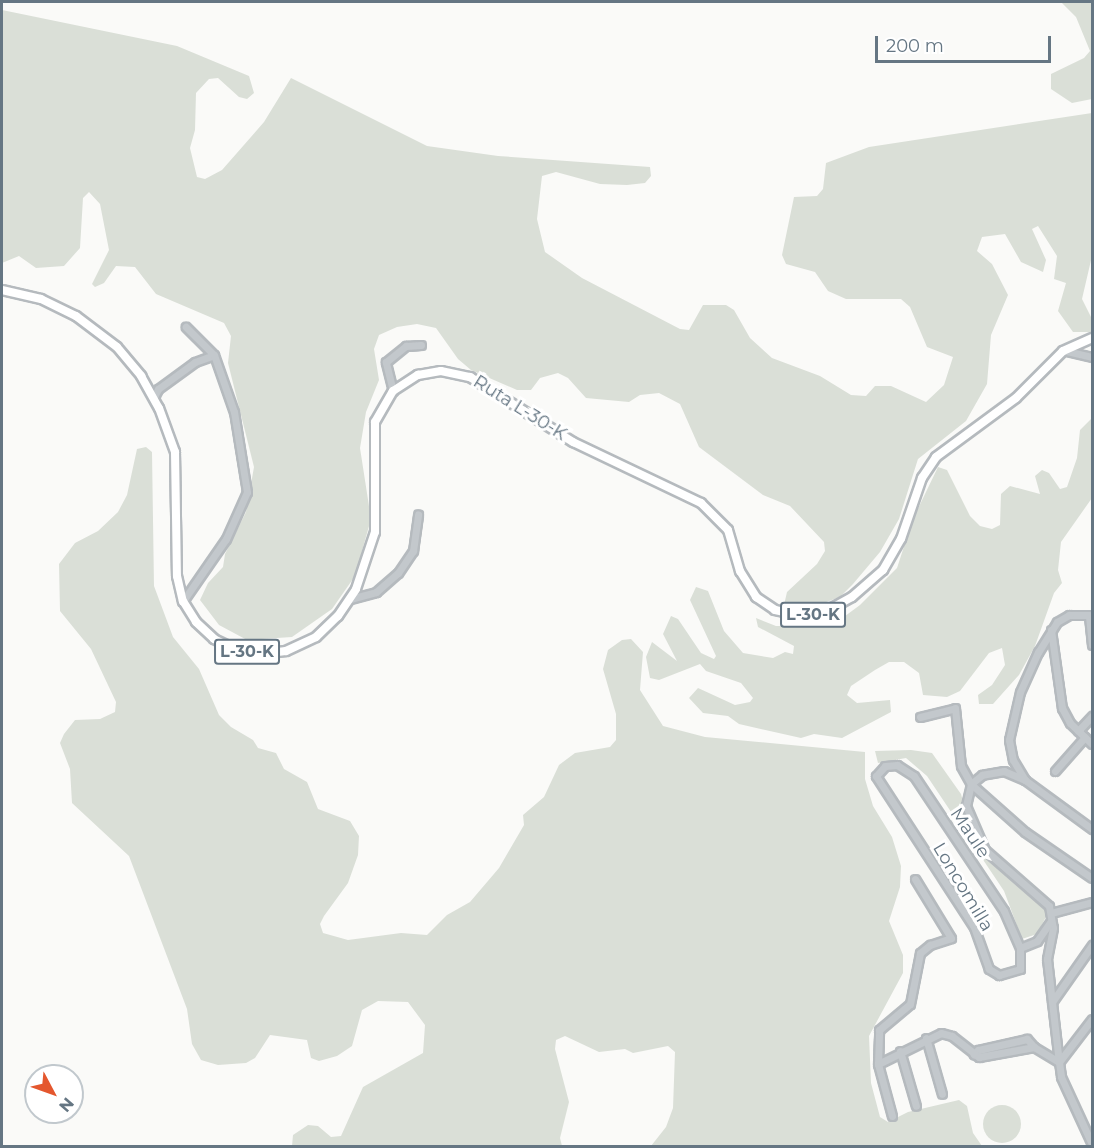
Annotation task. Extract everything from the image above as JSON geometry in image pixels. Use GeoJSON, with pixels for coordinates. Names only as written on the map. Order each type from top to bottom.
{"type":"FeatureCollection","features":[{"type":"Feature","properties":{"kind":"main road","name":"Ruta L-30-K"},"geometry":{"type":"LineString","coordinates":[[2,290],[41,299],[87,323],[125,356],[154,398],[175,452],[177,576],[183,601],[196,622],[214,639],[237,650],[261,654],[286,651],[309,642],[350,599],[373,544],[377,508],[374,428],[380,408],[393,391],[426,373],[463,374],[567,439],[694,499],[714,512],[728,530],[740,571],[756,597],[775,610],[804,616],[829,610],[876,578],[898,546],[922,478],[932,461],[1016,398],[1063,351]]}},
{"type":"Feature","properties":{"kind":"main road","name":"L-30-K"},"geometry":{"type":"LineString","coordinates":[[1063,351],[1092,338]]}},
{"type":"Feature","properties":{"kind":"street"},"geometry":{"type":"LineString","coordinates":[[183,601],[226,539],[247,492],[234,412],[214,355],[186,327]]}},
{"type":"Feature","properties":{"kind":"street"},"geometry":{"type":"LineString","coordinates":[[393,391],[386,362],[406,346],[421,345]]}},
{"type":"Feature","properties":{"kind":"street"},"geometry":{"type":"LineString","coordinates":[[1063,351],[1092,357]]}},
{"type":"Feature","properties":{"kind":"street"},"geometry":{"type":"LineString","coordinates":[[154,398],[158,389],[187,368],[214,355]]}},
{"type":"Feature","properties":{"kind":"street"},"geometry":{"type":"LineString","coordinates":[[350,599],[376,592],[398,573],[413,551],[418,514]]}},
{"type":"Feature","properties":{"kind":"street"},"geometry":{"type":"LineString","coordinates":[[1025,780],[1011,756],[1010,735],[1020,692],[1051,630],[1062,618],[1087,614],[1092,621],[1092,645]]}},
{"type":"Feature","properties":{"kind":"street"},"geometry":{"type":"LineString","coordinates":[[1051,630],[1062,708],[1078,731],[1092,744]]}},
{"type":"Feature","properties":{"kind":"street"},"geometry":{"type":"LineString","coordinates":[[920,717],[955,708],[961,766],[971,784],[1025,832],[1092,878]]}},
{"type":"Feature","properties":{"kind":"street"},"geometry":{"type":"LineString","coordinates":[[1078,731],[1092,716]]}},
{"type":"Feature","properties":{"kind":"street"},"geometry":{"type":"LineString","coordinates":[[1055,771],[1084,737]]}},
{"type":"Feature","properties":{"kind":"street","name":"Maule"},"geometry":{"type":"LineString","coordinates":[[876,776],[885,766],[897,765],[914,776],[1004,911],[1020,948]]}},
{"type":"Feature","properties":{"kind":"street"},"geometry":{"type":"LineString","coordinates":[[1092,829],[1025,780],[999,771],[982,775],[971,784],[966,806],[982,845],[993,859],[1045,899],[1051,917],[1052,935],[1046,947],[1059,1062],[1092,1144]]}},
{"type":"Feature","properties":{"kind":"street","name":"Loncomilla"},"geometry":{"type":"LineString","coordinates":[[876,776],[974,927],[990,971],[999,975],[1020,969],[1020,948]]}},
{"type":"Feature","properties":{"kind":"street"},"geometry":{"type":"LineString","coordinates":[[892,1116],[878,1064],[878,1033],[882,1025],[910,1004],[920,953],[930,945],[951,938],[915,879]]}},
{"type":"Feature","properties":{"kind":"street"},"geometry":{"type":"LineString","coordinates":[[1020,948],[1037,941],[1051,917],[1092,902]]}},
{"type":"Feature","properties":{"kind":"street"},"geometry":{"type":"LineString","coordinates":[[1037,941],[1046,947]]}},
{"type":"Feature","properties":{"kind":"street"},"geometry":{"type":"LineString","coordinates":[[1053,1002],[1092,945]]}},
{"type":"Feature","properties":{"kind":"street"},"geometry":{"type":"LineString","coordinates":[[1059,1062],[1092,1019]]}},
{"type":"Feature","properties":{"kind":"street"},"geometry":{"type":"LineString","coordinates":[[878,1064],[926,1038],[949,1034],[979,1057],[1034,1047],[1059,1062]]}},
{"type":"Feature","properties":{"kind":"street"},"geometry":{"type":"LineString","coordinates":[[926,1038],[942,1094]]}},
{"type":"Feature","properties":{"kind":"street"},"geometry":{"type":"LineString","coordinates":[[900,1051],[916,1106]]}},
{"type":"Feature","properties":{"kind":"shaded area"},"geometry":{"type":"Polygon","coordinates":[[[1061,2],[1092,2],[1092,99],[1072,103],[1051,89],[1051,74],[1084,58],[1090,51],[1076,17],[1061,2]]]}},
{"type":"Feature","properties":{"kind":"shaded area"},"geometry":{"type":"Polygon","coordinates":[[[2,10],[177,46],[249,76],[254,93],[247,99],[239,97],[218,78],[209,79],[196,93],[195,130],[190,148],[197,177],[205,179],[222,170],[264,122],[291,78],[427,146],[498,156],[650,167],[651,176],[645,183],[627,185],[600,184],[556,172],[542,176],[537,219],[545,252],[582,278],[680,329],[689,330],[703,305],[726,305],[734,310],[750,338],[772,358],[820,376],[851,395],[866,396],[875,386],[891,386],[926,402],[944,385],[953,357],[927,347],[910,307],[901,299],[846,299],[828,291],[815,272],[786,264],[782,255],[794,197],[817,196],[823,189],[826,163],[869,147],[1092,113],[1092,256],[1082,299],[1092,319],[1092,332],[1073,332],[1058,311],[1066,283],[1054,279],[1057,256],[1038,226],[1032,229],[1046,260],[1043,272],[1021,262],[1005,234],[982,237],[977,251],[992,264],[1008,295],[991,335],[987,384],[966,421],[918,459],[899,519],[880,552],[853,584],[840,597],[818,605],[793,607],[784,605],[787,592],[817,564],[825,551],[824,542],[790,506],[763,495],[699,447],[680,404],[659,393],[640,395],[629,402],[586,398],[568,378],[558,373],[540,378],[531,390],[517,390],[471,370],[458,359],[436,328],[417,324],[397,327],[379,335],[374,349],[379,380],[366,412],[360,448],[371,519],[355,576],[332,609],[292,637],[247,640],[219,625],[200,600],[208,583],[223,567],[225,554],[246,512],[254,467],[228,363],[231,336],[224,323],[156,294],[135,267],[116,266],[104,283],[95,287],[92,284],[109,250],[100,204],[89,192],[83,198],[80,248],[64,266],[36,268],[19,256],[2,263],[2,10]]]}},
{"type":"Feature","properties":{"kind":"shaded area"},"geometry":{"type":"Polygon","coordinates":[[[1092,418],[1092,498],[1061,542],[1058,570],[1062,583],[1054,593],[1035,646],[1019,675],[993,704],[979,704],[978,695],[992,685],[1005,665],[1002,648],[989,653],[960,691],[947,697],[923,695],[919,673],[904,662],[889,662],[851,686],[847,695],[857,703],[890,700],[891,712],[842,738],[814,734],[801,738],[739,724],[728,716],[703,713],[689,698],[698,688],[735,705],[750,702],[753,698],[741,683],[706,671],[700,664],[659,680],[650,678],[646,657],[652,642],[677,661],[663,634],[671,616],[678,619],[701,653],[714,659],[716,656],[690,600],[696,587],[708,591],[724,631],[743,653],[773,658],[785,652],[793,654],[794,646],[758,627],[756,618],[776,626],[824,626],[837,622],[860,605],[897,568],[913,519],[938,467],[947,470],[970,516],[980,526],[992,529],[1000,525],[1001,494],[1010,486],[1040,494],[1035,476],[1042,470],[1049,473],[1060,489],[1067,487],[1077,458],[1080,430],[1092,418]]]}},
{"type":"Feature","properties":{"kind":"shaded area"},"geometry":{"type":"Polygon","coordinates":[[[146,447],[152,452],[154,586],[173,637],[199,669],[219,715],[231,727],[253,740],[258,748],[276,753],[284,769],[307,782],[318,809],[350,821],[359,836],[358,855],[348,883],[320,924],[323,933],[348,940],[401,933],[427,935],[447,915],[470,902],[499,868],[524,825],[523,815],[544,797],[559,765],[575,753],[610,747],[616,740],[616,714],[603,669],[608,650],[622,640],[631,639],[643,652],[640,690],[663,726],[705,737],[865,752],[865,779],[873,806],[892,837],[901,866],[900,887],[889,921],[903,955],[903,973],[869,1036],[871,1083],[880,1117],[888,1122],[908,1112],[959,1100],[967,1106],[973,1133],[982,1146],[651,1146],[666,1127],[673,1108],[675,1052],[668,1046],[633,1053],[625,1049],[599,1052],[565,1036],[556,1040],[555,1049],[569,1102],[560,1138],[562,1146],[292,1146],[293,1135],[308,1125],[318,1126],[331,1137],[341,1136],[363,1087],[423,1053],[425,1025],[408,1002],[378,1001],[362,1010],[352,1046],[337,1056],[319,1061],[311,1058],[307,1040],[270,1035],[255,1058],[246,1063],[218,1065],[201,1060],[192,1044],[187,1009],[129,856],[72,803],[70,769],[60,743],[75,720],[100,719],[115,712],[116,702],[91,649],[60,611],[59,564],[75,543],[98,531],[118,512],[127,495],[137,449],[146,447]]]}},
{"type":"Feature","properties":{"kind":"shaded area"},"geometry":{"type":"Polygon","coordinates":[[[911,750],[932,753],[961,794],[973,837],[990,861],[1043,902],[1048,913],[1037,934],[1022,939],[1004,891],[927,776],[906,758],[878,763],[875,751],[911,750]]]}},
{"type":"Feature","properties":{"kind":"shaded area"},"geometry":{"type":"Polygon","coordinates":[[[1002,1105],[1015,1111],[1021,1124],[1015,1137],[1002,1143],[989,1137],[983,1124],[989,1111],[1002,1105]]]}}]}
